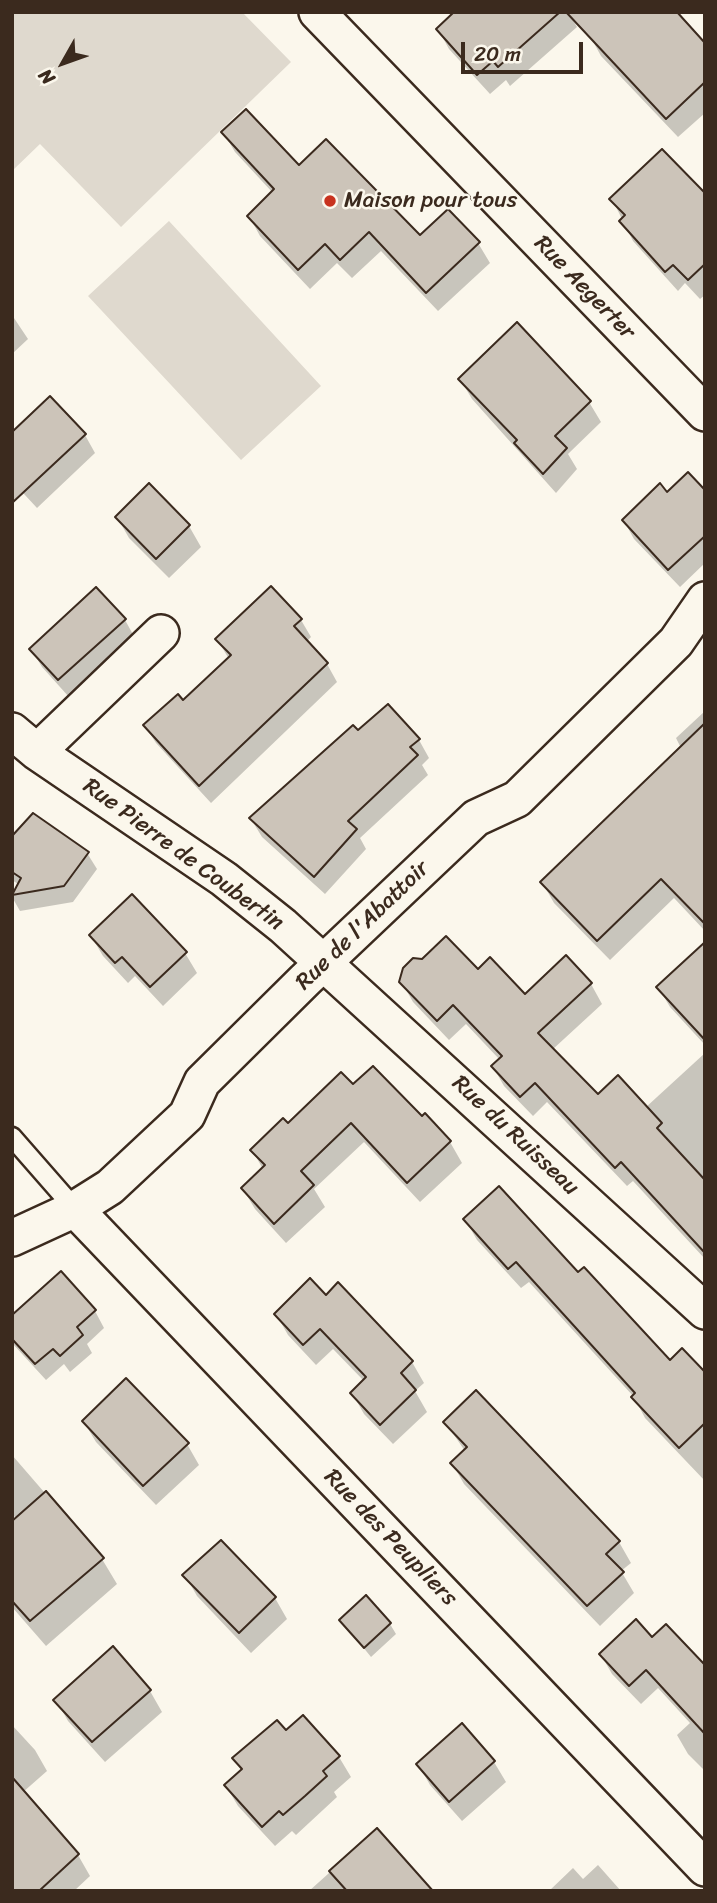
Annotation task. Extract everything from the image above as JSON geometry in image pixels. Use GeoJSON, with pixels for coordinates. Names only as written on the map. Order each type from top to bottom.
{"type":"FeatureCollection","features":[{"type":"Feature","properties":{"kind":"street","name":"Rue Aegerter"},"geometry":{"type":"LineString","coordinates":[[317,12],[705,413]]}},
{"type":"Feature","properties":{"kind":"street","name":"Rue de l'Abattoir"},"geometry":{"type":"LineString","coordinates":[[12,1238],[75,1209],[110,1187],[187,1115],[202,1082],[476,818],[517,799],[676,642],[705,600]]}},
{"type":"Feature","properties":{"kind":"street","name":"Rue Pierre de Coubertin"},"geometry":{"type":"LineString","coordinates":[[161,633],[25,741],[224,879],[325,961]]}},
{"type":"Feature","properties":{"kind":"street","name":"Rue du Ruisseau"},"geometry":{"type":"LineString","coordinates":[[325,961],[705,1311]]}},
{"type":"Feature","properties":{"kind":"street","name":"Rue des Peupliers"},"geometry":{"type":"LineString","coordinates":[[75,1209],[705,1868]]}},
{"type":"Feature","properties":{"kind":"lane"},"geometry":{"type":"LineString","coordinates":[[12,1137],[75,1209]]}},
{"type":"Feature","properties":{"kind":"shaded area"},"geometry":{"type":"Polygon","coordinates":[[[12,12],[242,12],[291,62],[121,227],[40,144],[12,171],[12,12]]]}},
{"type":"Feature","properties":{"kind":"shaded area"},"geometry":{"type":"Polygon","coordinates":[[[169,221],[321,386],[241,460],[88,296],[169,221]]]}},
{"type":"Feature","properties":{"kind":"building"},"geometry":{"type":"Polygon","coordinates":[[[454,12],[560,12],[498,67],[493,61],[477,75],[436,29],[454,12]]]}},
{"type":"Feature","properties":{"kind":"building"},"geometry":{"type":"Polygon","coordinates":[[[566,12],[677,12],[705,43],[705,82],[666,119],[566,12]]]}},
{"type":"Feature","properties":{"kind":"building"},"geometry":{"type":"Polygon","coordinates":[[[246,109],[299,165],[326,139],[420,235],[448,209],[480,242],[426,293],[369,232],[340,260],[325,244],[298,270],[247,216],[274,189],[221,132],[246,109]]]}},
{"type":"Feature","properties":{"kind":"building"},"geometry":{"type":"Polygon","coordinates":[[[662,149],[705,193],[705,264],[688,280],[673,265],[665,272],[619,221],[625,215],[609,199],[662,149]]]}},
{"type":"Feature","properties":{"kind":"building"},"geometry":{"type":"Polygon","coordinates":[[[517,322],[591,401],[555,436],[567,448],[543,474],[514,443],[517,440],[458,379],[517,322]]]}},
{"type":"Feature","properties":{"kind":"building"},"geometry":{"type":"Polygon","coordinates":[[[50,396],[86,434],[12,503],[12,432],[50,396]]]}},
{"type":"Feature","properties":{"kind":"building"},"geometry":{"type":"Polygon","coordinates":[[[688,472],[705,490],[705,536],[668,570],[622,520],[660,483],[667,492],[688,472]]]}},
{"type":"Feature","properties":{"kind":"building"},"geometry":{"type":"Polygon","coordinates":[[[149,483],[190,525],[156,559],[115,517],[149,483]]]}},
{"type":"Feature","properties":{"kind":"building"},"geometry":{"type":"Polygon","coordinates":[[[271,586],[302,619],[294,626],[328,663],[199,786],[143,725],[178,694],[183,700],[231,655],[215,639],[271,586]]]}},
{"type":"Feature","properties":{"kind":"building"},"geometry":{"type":"Polygon","coordinates":[[[96,587],[126,619],[58,680],[29,649],[96,587]]]}},
{"type":"Feature","properties":{"kind":"building"},"geometry":{"type":"Polygon","coordinates":[[[388,704],[420,739],[410,747],[418,755],[348,821],[357,829],[314,877],[249,818],[353,725],[358,730],[388,704]]]}},
{"type":"Feature","properties":{"kind":"building"},"geometry":{"type":"Polygon","coordinates":[[[705,723],[705,924],[661,879],[597,941],[540,882],[705,723]]]}},
{"type":"Feature","properties":{"kind":"building"},"geometry":{"type":"Polygon","coordinates":[[[33,813],[89,852],[64,886],[12,895],[21,878],[12,872],[12,836],[33,813]]]}},
{"type":"Feature","properties":{"kind":"building"},"geometry":{"type":"Polygon","coordinates":[[[132,894],[187,952],[150,987],[122,957],[115,963],[89,935],[132,894]]]}},
{"type":"Feature","properties":{"kind":"building"},"geometry":{"type":"Polygon","coordinates":[[[446,936],[478,969],[490,957],[525,994],[566,955],[592,983],[538,1033],[598,1094],[618,1075],[662,1123],[657,1128],[705,1180],[705,1253],[621,1162],[615,1168],[535,1083],[520,1097],[491,1066],[502,1056],[453,1005],[437,1021],[399,982],[403,968],[413,958],[422,959],[446,936]]]}},
{"type":"Feature","properties":{"kind":"building"},"geometry":{"type":"Polygon","coordinates":[[[705,942],[705,1040],[656,987],[705,942]]]}},
{"type":"Feature","properties":{"kind":"building"},"geometry":{"type":"Polygon","coordinates":[[[373,1066],[422,1116],[425,1113],[451,1141],[407,1183],[351,1123],[301,1171],[314,1185],[274,1224],[241,1188],[265,1165],[250,1150],[283,1118],[288,1123],[341,1072],[353,1084],[373,1066]]]}},
{"type":"Feature","properties":{"kind":"building"},"geometry":{"type":"Polygon","coordinates":[[[499,1186],[578,1272],[584,1267],[670,1360],[682,1348],[705,1372],[705,1423],[679,1448],[631,1397],[635,1393],[516,1262],[508,1269],[463,1219],[499,1186]]]}},
{"type":"Feature","properties":{"kind":"building"},"geometry":{"type":"Polygon","coordinates":[[[61,1271],[96,1310],[77,1327],[83,1335],[60,1356],[53,1349],[35,1364],[12,1339],[12,1315],[61,1271]]]}},
{"type":"Feature","properties":{"kind":"building"},"geometry":{"type":"Polygon","coordinates":[[[310,1278],[326,1295],[338,1282],[413,1361],[401,1373],[416,1390],[380,1425],[350,1393],[366,1377],[320,1329],[303,1345],[274,1314],[310,1278]]]}},
{"type":"Feature","properties":{"kind":"building"},"geometry":{"type":"Polygon","coordinates":[[[126,1378],[189,1443],[143,1486],[82,1421],[126,1378]]]}},
{"type":"Feature","properties":{"kind":"building"},"geometry":{"type":"Polygon","coordinates":[[[476,1390],[620,1541],[606,1554],[624,1572],[587,1606],[450,1463],[467,1447],[443,1422],[476,1390]]]}},
{"type":"Feature","properties":{"kind":"building"},"geometry":{"type":"Polygon","coordinates":[[[46,1491],[104,1558],[30,1621],[12,1601],[12,1521],[46,1491]]]}},
{"type":"Feature","properties":{"kind":"building"},"geometry":{"type":"Polygon","coordinates":[[[221,1540],[276,1597],[239,1633],[182,1575],[221,1540]]]}},
{"type":"Feature","properties":{"kind":"building"},"geometry":{"type":"Polygon","coordinates":[[[366,1595],[391,1623],[364,1648],[339,1620],[366,1595]]]}},
{"type":"Feature","properties":{"kind":"building"},"geometry":{"type":"Polygon","coordinates":[[[636,1619],[652,1637],[666,1624],[705,1665],[705,1734],[646,1670],[629,1686],[599,1654],[636,1619]]]}},
{"type":"Feature","properties":{"kind":"building"},"geometry":{"type":"Polygon","coordinates":[[[113,1646],[151,1690],[92,1742],[53,1700],[113,1646]]]}},
{"type":"Feature","properties":{"kind":"building"},"geometry":{"type":"Polygon","coordinates":[[[303,1715],[340,1756],[323,1771],[327,1776],[283,1815],[279,1811],[262,1827],[224,1785],[242,1769],[232,1758],[277,1720],[286,1730],[303,1715]]]}},
{"type":"Feature","properties":{"kind":"building"},"geometry":{"type":"Polygon","coordinates":[[[462,1723],[495,1761],[449,1802],[416,1764],[462,1723]]]}},
{"type":"Feature","properties":{"kind":"building"},"geometry":{"type":"Polygon","coordinates":[[[12,1777],[79,1854],[39,1891],[12,1891],[12,1777]]]}},
{"type":"Feature","properties":{"kind":"building"},"geometry":{"type":"Polygon","coordinates":[[[377,1828],[433,1891],[347,1891],[329,1871],[377,1828]]]}},
{"type":"Feature","properties":{"kind":"place","name":"Maison pour tous"},"geometry":{"type":"Point","coordinates":[330,201]}}]}
